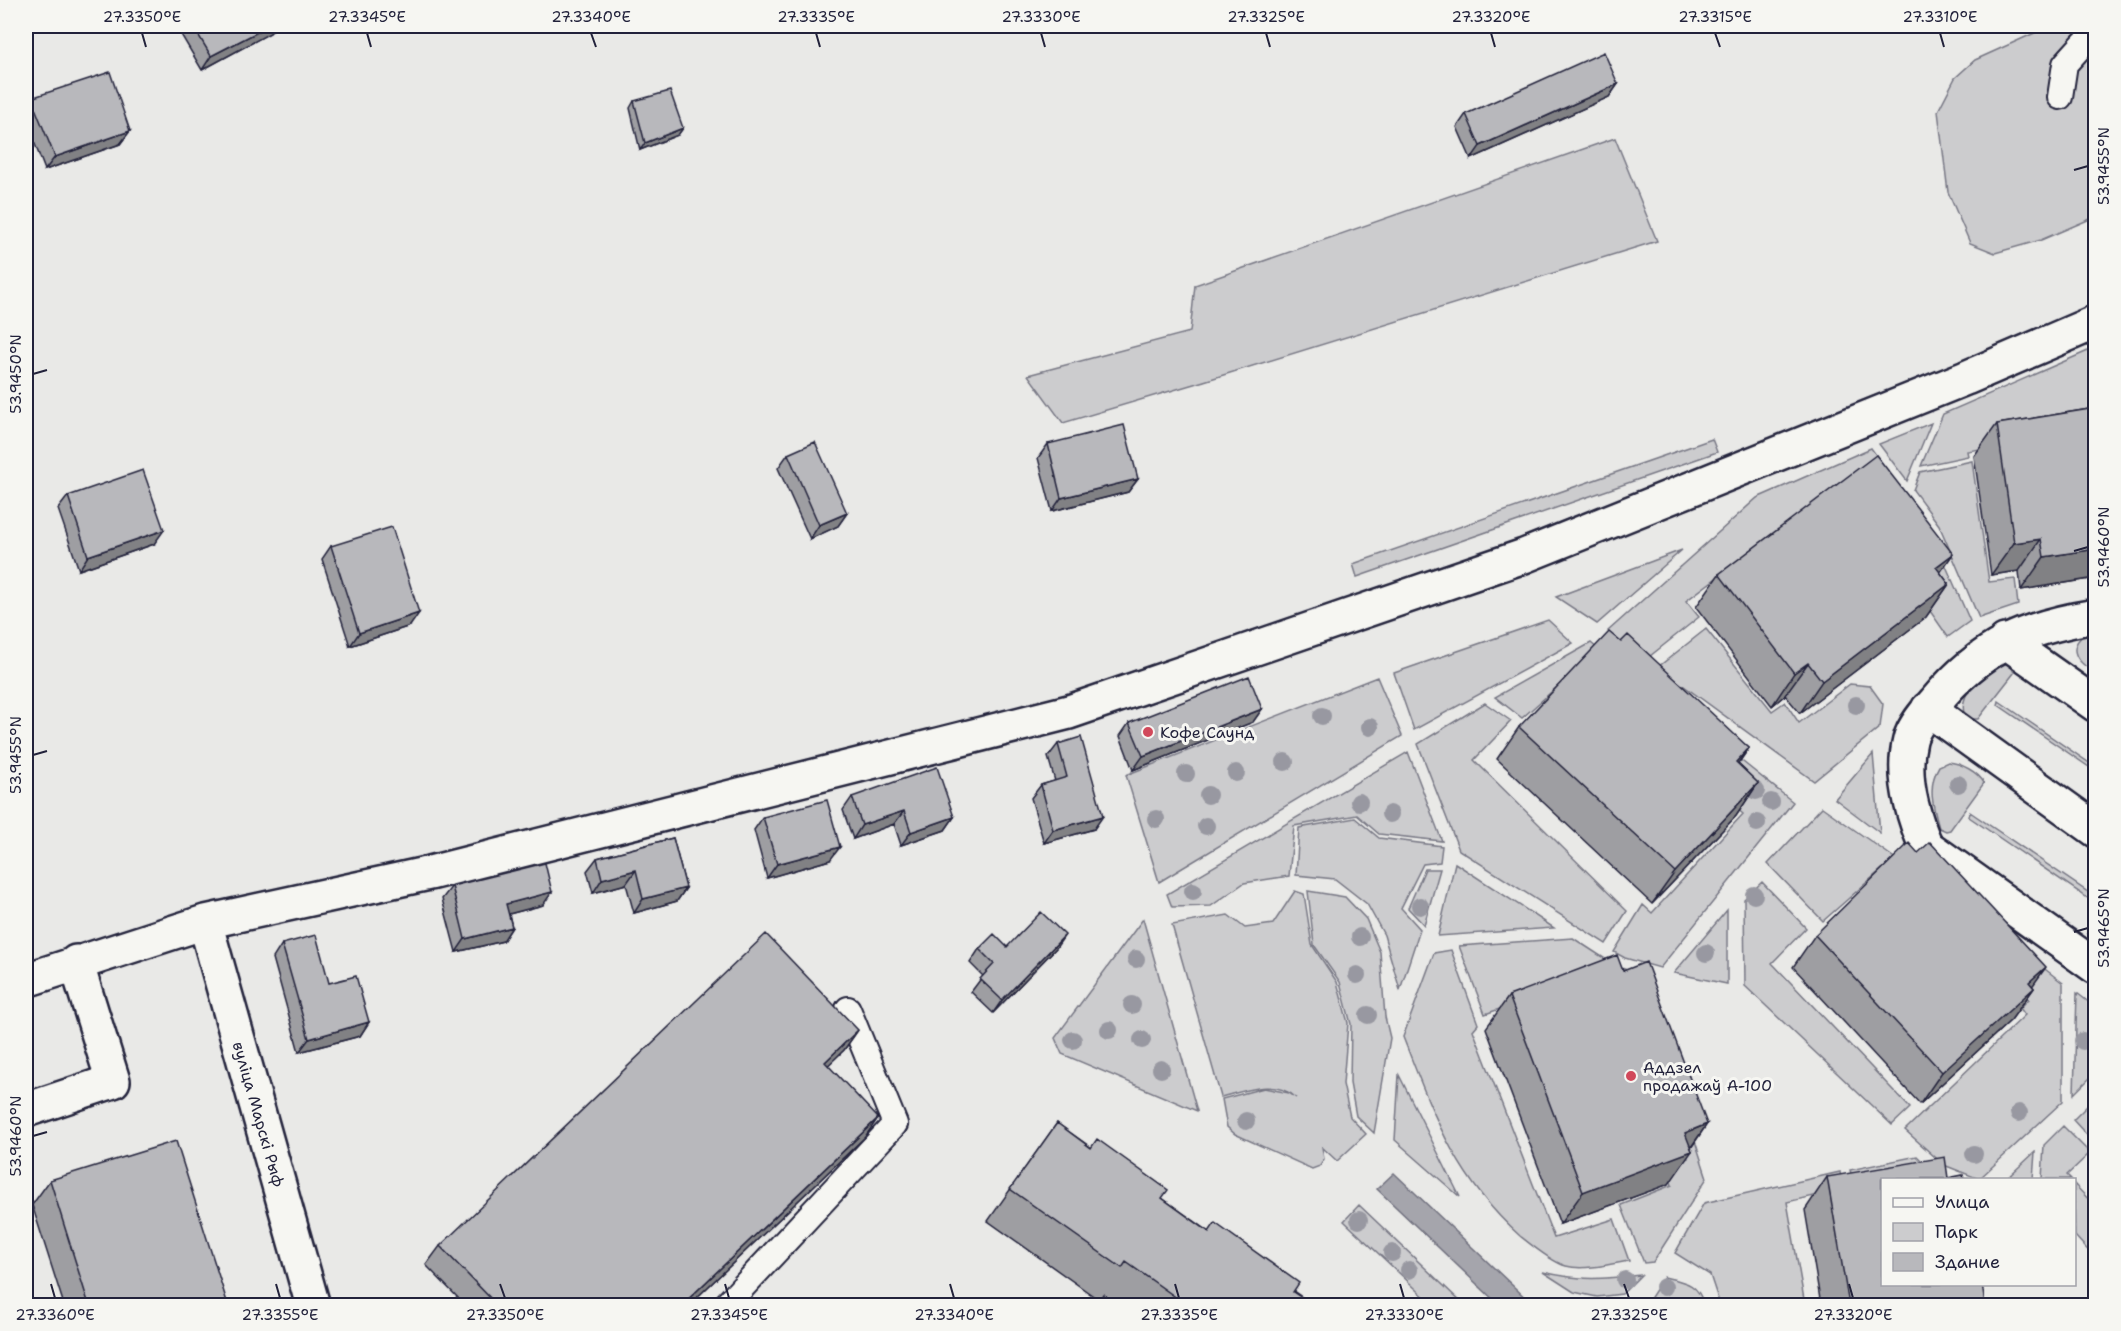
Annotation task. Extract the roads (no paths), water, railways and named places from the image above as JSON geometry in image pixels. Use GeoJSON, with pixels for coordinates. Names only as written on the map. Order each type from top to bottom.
{"type":"FeatureCollection","features":[{"type":"Feature","properties":{"kind":"street"},"geometry":{"type":"LineString","coordinates":[[26,980],[205,922],[430,873],[1069,712],[1524,556],[1944,387],[2096,322]]}},
{"type":"Feature","properties":{"kind":"street"},"geometry":{"type":"LineString","coordinates":[[2096,616],[2057,622],[2029,631],[2006,642],[1967,669],[1928,709],[1910,738],[1907,763],[1914,819],[1926,846],[2096,967]]}},
{"type":"Feature","properties":{"kind":"street"},"geometry":{"type":"LineString","coordinates":[[2006,642],[2096,705]]}},
{"type":"Feature","properties":{"kind":"street"},"geometry":{"type":"LineString","coordinates":[[1928,709],[2096,830]]}},
{"type":"Feature","properties":{"kind":"street","name":"вуліца Марскі Рыф"},"geometry":{"type":"LineString","coordinates":[[205,922],[312,1305]]}},
{"type":"Feature","properties":{"kind":"street"},"geometry":{"type":"LineString","coordinates":[[26,1110],[113,1081],[76,962]]}},
{"type":"Feature","properties":{"kind":"lane"},"geometry":{"type":"LineString","coordinates":[[2060,97],[2065,64],[2084,43],[2096,36]]}},
{"type":"Feature","properties":{"kind":"lane"},"geometry":{"type":"LineString","coordinates":[[724,1305],[895,1124],[848,1009]]}},
{"type":"Feature","properties":{"kind":"place","name":"Кофе Саунд"},"geometry":{"type":"Point","coordinates":[1148,732]}},
{"type":"Feature","properties":{"kind":"place","name":"Аддзел продажаў А-100"},"geometry":{"type":"Point","coordinates":[1631,1076]}}]}
